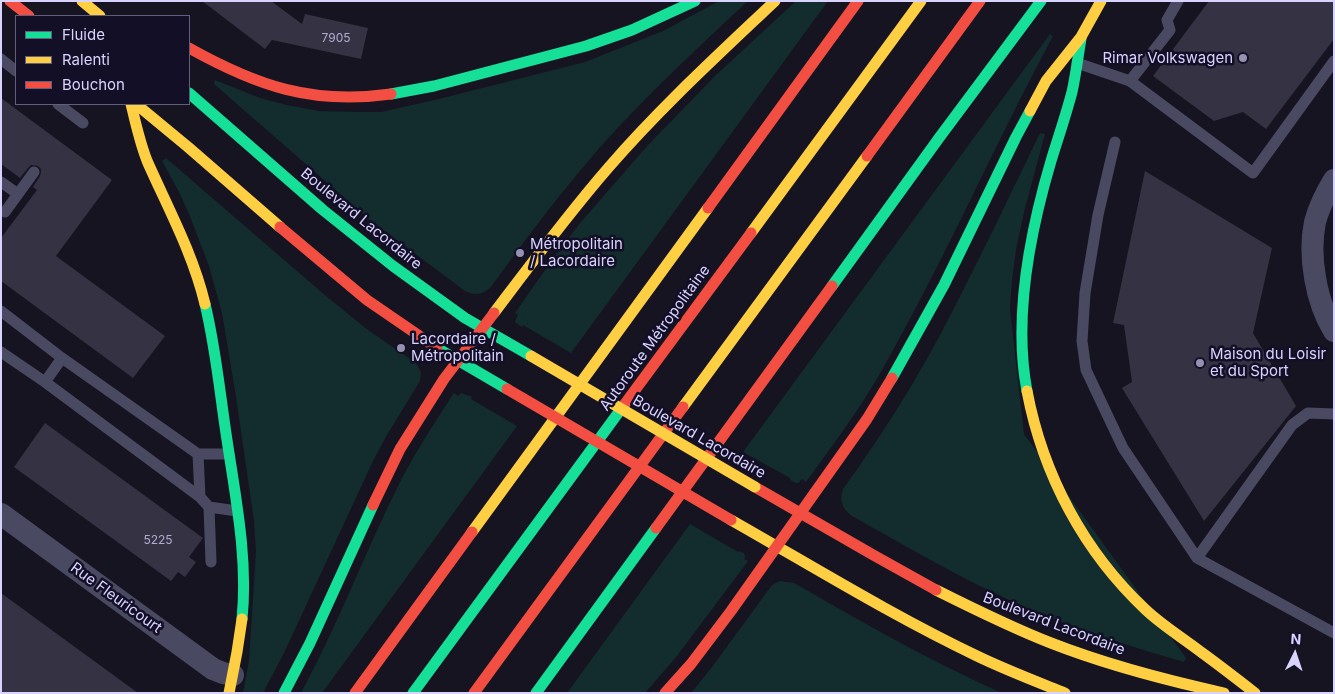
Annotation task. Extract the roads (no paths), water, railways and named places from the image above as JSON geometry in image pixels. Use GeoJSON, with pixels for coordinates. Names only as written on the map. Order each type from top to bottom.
{"type":"FeatureCollection","features":[{"type":"Feature","properties":{"kind":"main road"},"geometry":{"type":"LineString","coordinates":[[10,1],[28,15]]}},
{"type":"Feature","properties":{"kind":"main road"},"geometry":{"type":"LineString","coordinates":[[82,1],[99,15]]}},
{"type":"Feature","properties":{"kind":"main road"},"geometry":{"type":"LineString","coordinates":[[190,49],[228,70],[272,86],[316,96],[342,98],[391,95],[570,52],[625,34],[695,1]]}},
{"type":"Feature","properties":{"kind":"main road"},"geometry":{"type":"LineString","coordinates":[[284,693],[310,642],[400,449],[444,379],[562,223],[610,166],[711,61],[775,1]]}},
{"type":"Feature","properties":{"kind":"main road"},"geometry":{"type":"LineString","coordinates":[[355,693],[858,1]]}},
{"type":"Feature","properties":{"kind":"main road","name":"Autoroute Métropolitaine"},"geometry":{"type":"LineString","coordinates":[[414,693],[921,1]]}},
{"type":"Feature","properties":{"kind":"main road"},"geometry":{"type":"LineString","coordinates":[[474,693],[980,1]]}},
{"type":"Feature","properties":{"kind":"main road"},"geometry":{"type":"LineString","coordinates":[[536,693],[933,146],[1041,1]]}},
{"type":"Feature","properties":{"kind":"main road"},"geometry":{"type":"LineString","coordinates":[[665,693],[691,664],[713,635],[868,419],[944,286],[1046,80],[1081,37],[1101,1]]}},
{"type":"Feature","properties":{"kind":"main road"},"geometry":{"type":"LineString","coordinates":[[1081,37],[1073,89],[1038,213],[1025,285],[1023,355],[1025,378],[1035,424],[1049,468],[1072,516],[1111,574],[1147,611],[1164,625],[1256,693]]}},
{"type":"Feature","properties":{"kind":"main road","name":"Boulevard Lacordaire"},"geometry":{"type":"LineString","coordinates":[[190,94],[358,238],[425,289],[482,328],[755,487],[947,595],[999,621],[1105,662],[1145,674],[1224,693]]}},
{"type":"Feature","properties":{"kind":"main road"},"geometry":{"type":"LineString","coordinates":[[131,105],[148,160],[188,248],[198,278],[212,338],[244,564],[242,622],[231,684]]}},
{"type":"Feature","properties":{"kind":"main road"},"geometry":{"type":"LineString","coordinates":[[137,105],[302,247],[367,300],[414,334],[873,602],[994,664],[1065,693]]}},
{"type":"Feature","properties":{"kind":"street"},"geometry":{"type":"LineString","coordinates":[[1334,180],[1323,199],[1315,223],[1313,248],[1320,298],[1328,322],[1334,331]]}},
{"type":"Feature","properties":{"kind":"street","name":"Rue Fleuricourt"},"geometry":{"type":"LineString","coordinates":[[1,514],[213,669],[223,673],[231,684]]}},
{"type":"Feature","properties":{"kind":"lane"},"geometry":{"type":"LineString","coordinates":[[1130,81],[1170,30],[1167,20],[1178,1]]}},
{"type":"Feature","properties":{"kind":"lane"},"geometry":{"type":"LineString","coordinates":[[1,59],[15,70]]}},
{"type":"Feature","properties":{"kind":"lane"},"geometry":{"type":"LineString","coordinates":[[1077,63],[1130,81],[1253,173],[1334,60]]}},
{"type":"Feature","properties":{"kind":"lane"},"geometry":{"type":"LineString","coordinates":[[59,105],[83,124]]}},
{"type":"Feature","properties":{"kind":"lane"},"geometry":{"type":"LineString","coordinates":[[1115,142],[1098,215],[1085,293],[1082,341],[1086,370],[1123,448],[1198,558],[1334,633]]}},
{"type":"Feature","properties":{"kind":"lane"},"geometry":{"type":"LineString","coordinates":[[5,212],[34,172]]}},
{"type":"Feature","properties":{"kind":"lane"},"geometry":{"type":"LineString","coordinates":[[1,182],[18,194]]}},
{"type":"Feature","properties":{"kind":"lane"},"geometry":{"type":"LineString","coordinates":[[1,311],[62,358],[198,454],[229,454]]}},
{"type":"Feature","properties":{"kind":"lane"},"geometry":{"type":"LineString","coordinates":[[1,352],[200,497],[209,508],[211,562]]}},
{"type":"Feature","properties":{"kind":"lane"},"geometry":{"type":"LineString","coordinates":[[44,382],[62,358]]}},
{"type":"Feature","properties":{"kind":"lane"},"geometry":{"type":"LineString","coordinates":[[1198,558],[1292,425],[1308,414],[1333,413]]}},
{"type":"Feature","properties":{"kind":"lane"},"geometry":{"type":"LineString","coordinates":[[198,454],[200,497]]}},
{"type":"Feature","properties":{"kind":"lane"},"geometry":{"type":"LineString","coordinates":[[209,508],[238,511]]}},
{"type":"Feature","properties":{"kind":"place","name":"Rimar Volkswagen"},"geometry":{"type":"Point","coordinates":[1243,58]}},
{"type":"Feature","properties":{"kind":"place","name":"Métropolitain / Lacordaire"},"geometry":{"type":"Point","coordinates":[520,253]}},
{"type":"Feature","properties":{"kind":"place","name":"Lacordaire / Métropolitain"},"geometry":{"type":"Point","coordinates":[401,348]}},
{"type":"Feature","properties":{"kind":"place","name":"Maison du Loisir et du Sport"},"geometry":{"type":"Point","coordinates":[1200,363]}}]}
